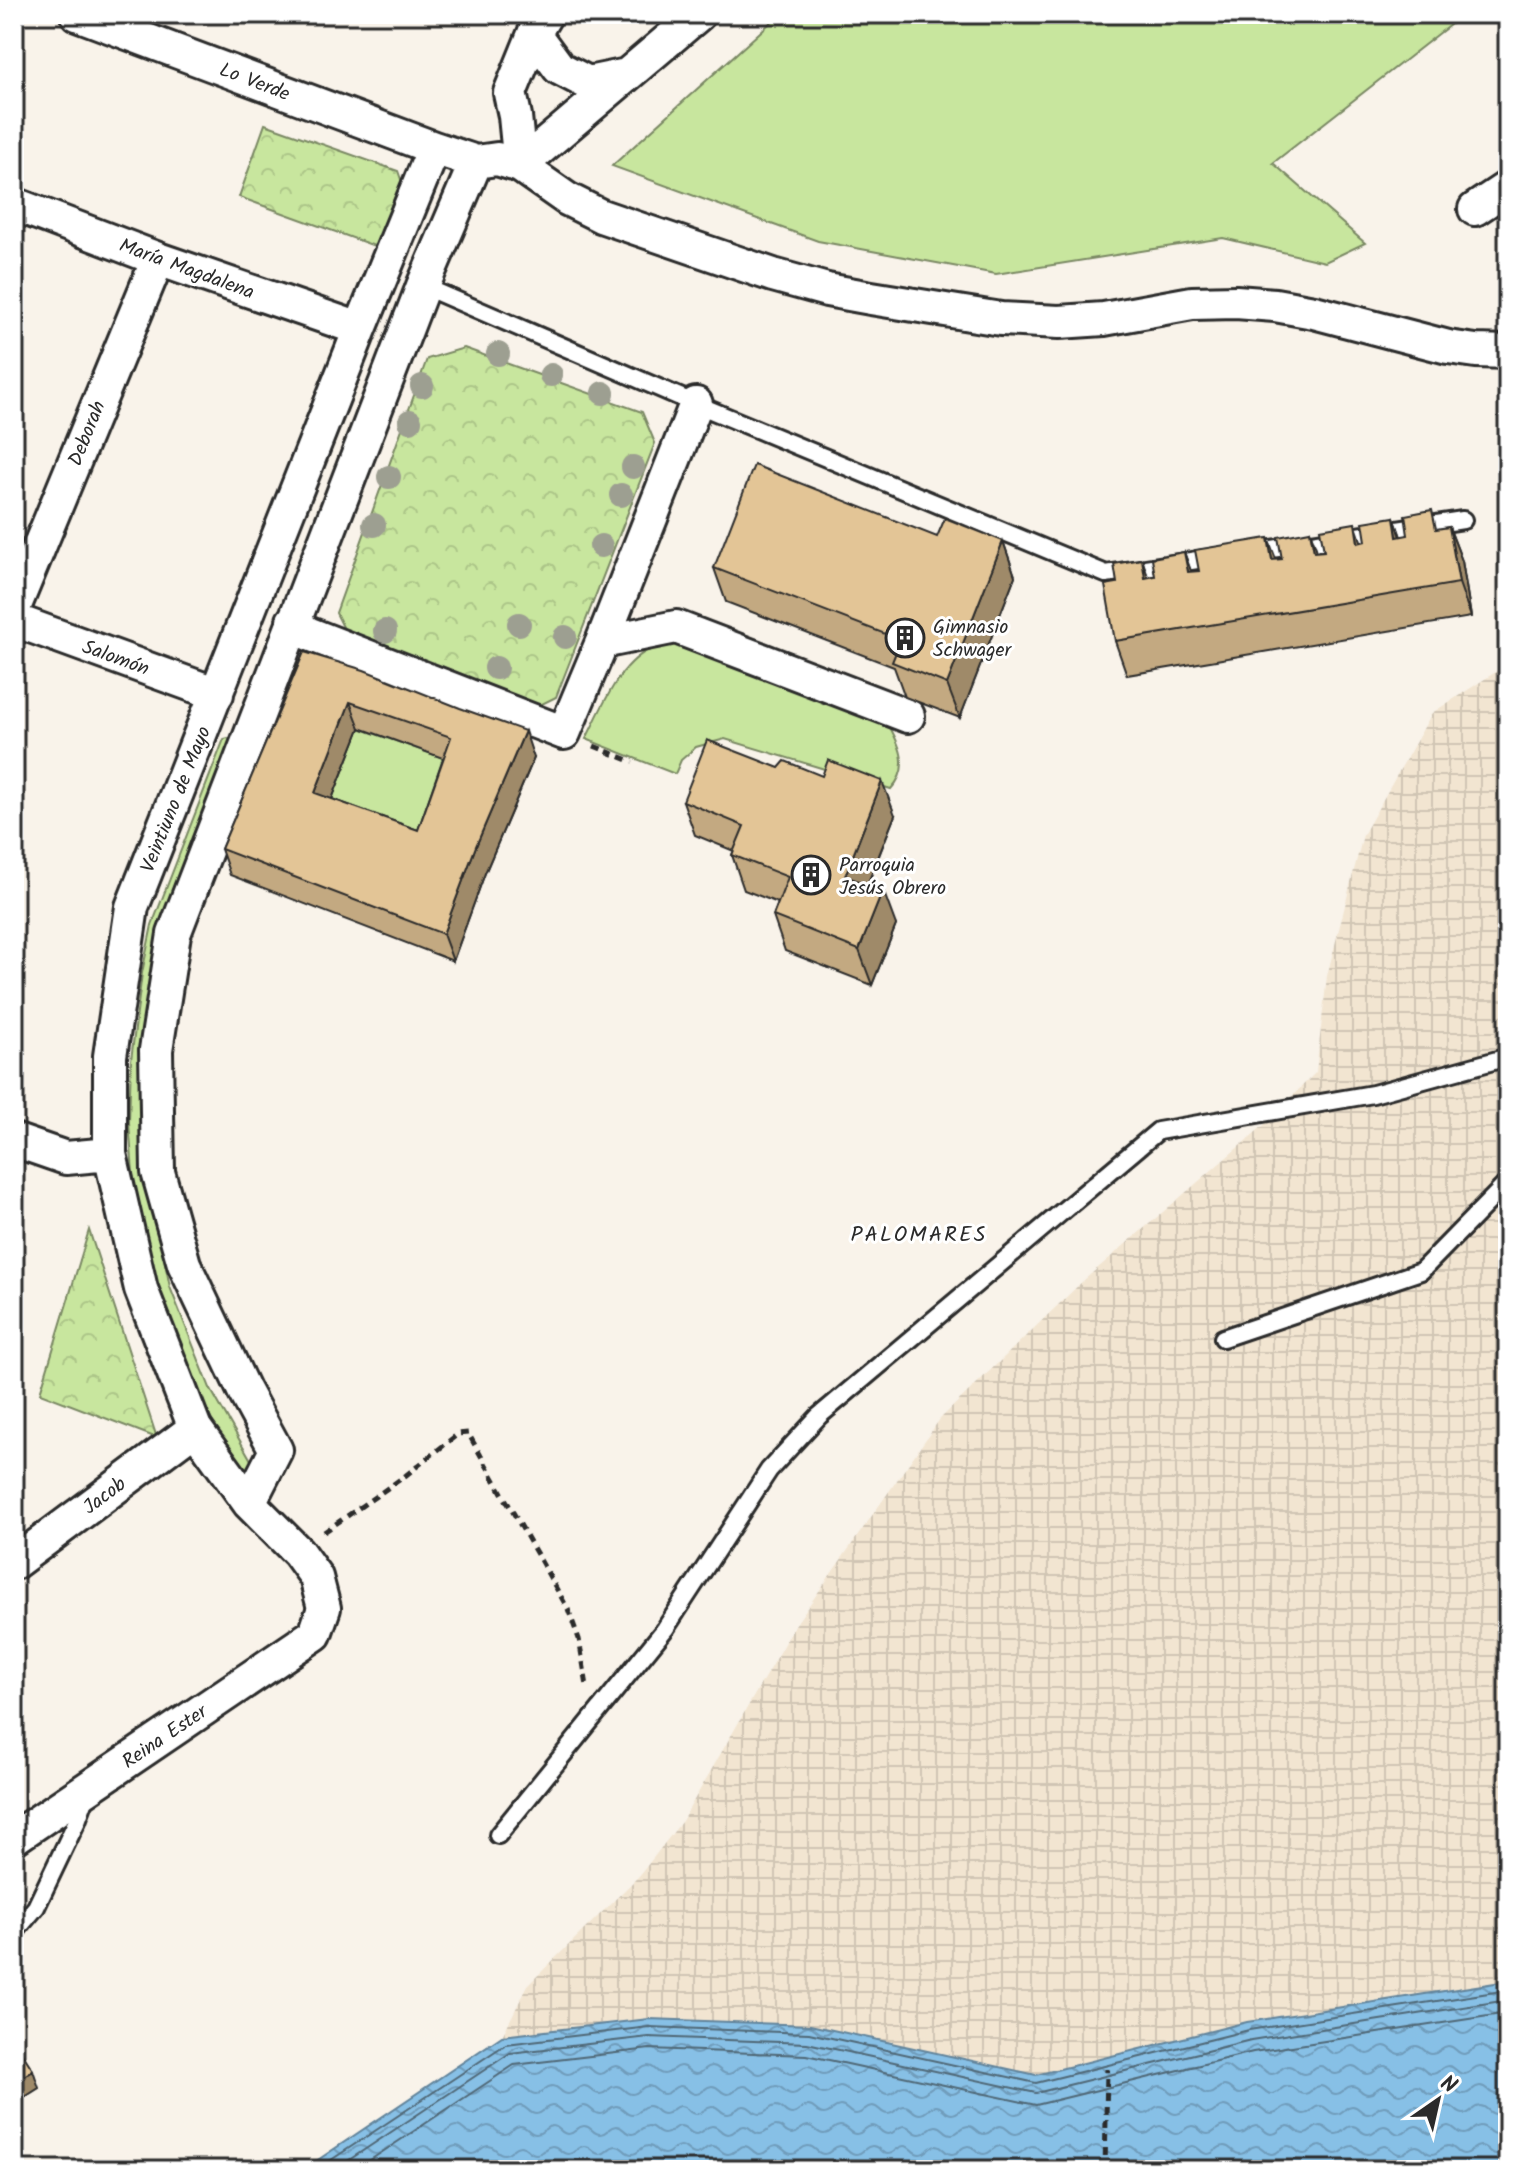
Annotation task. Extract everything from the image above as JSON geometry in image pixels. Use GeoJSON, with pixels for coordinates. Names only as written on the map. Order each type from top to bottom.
{"type":"FeatureCollection","features":[{"type":"Feature","properties":{"kind":"street","name":"Lo Verde"},"geometry":{"type":"LineString","coordinates":[[77,14],[434,148]]}},
{"type":"Feature","properties":{"kind":"street"},"geometry":{"type":"LineString","coordinates":[[520,166],[699,14]]}},
{"type":"Feature","properties":{"kind":"street"},"geometry":{"type":"LineString","coordinates":[[540,24],[559,68],[588,83],[627,75]]}},
{"type":"Feature","properties":{"kind":"street"},"geometry":{"type":"LineString","coordinates":[[520,166],[510,93],[540,24]]}},
{"type":"Feature","properties":{"kind":"street"},"geometry":{"type":"LineString","coordinates":[[434,148],[476,162],[497,159],[520,166],[567,199],[601,216],[773,275],[827,290],[1001,319],[1059,322],[1104,319],[1192,303],[1262,304],[1314,312],[1448,347],[1508,352]]}},
{"type":"Feature","properties":{"kind":"street","name":"Veintiuno de Mayo"},"geometry":{"type":"LineString","coordinates":[[315,1634],[324,1608],[316,1577],[298,1552],[249,1503],[195,1428],[141,1289],[110,1154],[110,1056],[132,907],[434,148]]}},
{"type":"Feature","properties":{"kind":"street"},"geometry":{"type":"LineString","coordinates":[[249,1503],[276,1450],[244,1391],[184,1264],[158,1172],[156,1050],[174,934],[423,286],[476,162]]}},
{"type":"Feature","properties":{"kind":"street"},"geometry":{"type":"LineString","coordinates":[[1475,209],[1508,187]]}},
{"type":"Feature","properties":{"kind":"street","name":"María Magdalena"},"geometry":{"type":"LineString","coordinates":[[14,204],[158,259],[360,329]]}},
{"type":"Feature","properties":{"kind":"street","name":"Deborah"},"geometry":{"type":"LineString","coordinates":[[14,608],[158,259]]}},
{"type":"Feature","properties":{"kind":"street"},"geometry":{"type":"LineString","coordinates":[[293,621],[307,633],[564,733],[696,404]]}},
{"type":"Feature","properties":{"kind":"street","name":"Salomón"},"geometry":{"type":"LineString","coordinates":[[14,620],[217,694]]}},
{"type":"Feature","properties":{"kind":"street"},"geometry":{"type":"LineString","coordinates":[[602,642],[676,627],[908,716]]}},
{"type":"Feature","properties":{"kind":"street"},"geometry":{"type":"LineString","coordinates":[[14,1140],[66,1158],[110,1154]]}},
{"type":"Feature","properties":{"kind":"street","name":"Jacob"},"geometry":{"type":"LineString","coordinates":[[14,1563],[195,1428]]}},
{"type":"Feature","properties":{"kind":"street","name":"Reina Ester"},"geometry":{"type":"LineString","coordinates":[[14,1838],[315,1634]]}},
{"type":"Feature","properties":{"kind":"lane"},"geometry":{"type":"LineString","coordinates":[[423,286],[696,404],[1106,574],[1463,520]]}},
{"type":"Feature","properties":{"kind":"lane"},"geometry":{"type":"LineString","coordinates":[[498,1835],[665,1629],[769,1470],[819,1416],[1158,1131],[1373,1094],[1508,1057]]}},
{"type":"Feature","properties":{"kind":"lane"},"geometry":{"type":"LineString","coordinates":[[1223,1338],[1421,1271],[1508,1182]]}},
{"type":"Feature","properties":{"kind":"lane"},"geometry":{"type":"LineString","coordinates":[[14,1933],[36,1907],[77,1821],[90,1785]]}},
{"type":"Feature","properties":{"kind":"path"},"geometry":{"type":"LineString","coordinates":[[298,1552],[458,1434],[468,1433],[568,1609],[579,1639],[593,1718]]}},
{"type":"Feature","properties":{"kind":"path"},"geometry":{"type":"LineString","coordinates":[[1105,2170],[1107,2069]]}},
{"type":"Feature","properties":{"kind":"shaded area"},"geometry":{"type":"Polygon","coordinates":[[[1508,664],[1508,1981],[1247,2022],[1036,2075],[810,2025],[502,2036],[528,1985],[639,1876],[682,1821],[793,1628],[940,1419],[1084,1280],[1263,1126],[1316,1072],[1327,976],[1363,835],[1432,713],[1508,664]]]}},
{"type":"Feature","properties":{"kind":"green space"},"geometry":{"type":"Polygon","coordinates":[[[780,14],[1464,14],[1273,163],[1365,243],[1325,262],[1223,238],[996,274],[818,241],[612,166],[780,14]]]}},
{"type":"Feature","properties":{"kind":"green space"},"geometry":{"type":"Polygon","coordinates":[[[265,124],[398,171],[403,185],[380,248],[239,197],[265,124]]]}},
{"type":"Feature","properties":{"kind":"green space"},"geometry":{"type":"Polygon","coordinates":[[[464,348],[642,412],[655,443],[556,697],[530,710],[349,639],[336,613],[427,359],[464,348]]]}},
{"type":"Feature","properties":{"kind":"green space"},"geometry":{"type":"Polygon","coordinates":[[[674,642],[886,720],[901,755],[901,772],[897,781],[891,789],[725,739],[696,747],[681,760],[675,774],[586,739],[613,686],[631,663],[655,647],[674,642]]]}},
{"type":"Feature","properties":{"kind":"green space"},"geometry":{"type":"Polygon","coordinates":[[[359,728],[460,764],[427,856],[324,819],[359,728]]]}},
{"type":"Feature","properties":{"kind":"green space"},"geometry":{"type":"Polygon","coordinates":[[[224,739],[235,740],[168,929],[154,1210],[170,1287],[210,1388],[256,1469],[242,1477],[187,1374],[154,1293],[134,1185],[129,1123],[131,1060],[142,973],[152,925],[224,739]]]}},
{"type":"Feature","properties":{"kind":"green space"},"geometry":{"type":"Polygon","coordinates":[[[89,1230],[157,1438],[40,1393],[89,1230]]]}},
{"type":"Feature","properties":{"kind":"water"},"geometry":{"type":"Polygon","coordinates":[[[1508,1981],[1508,2170],[303,2170],[502,2036],[649,2019],[810,2025],[1036,2075],[1247,2022],[1508,1981]]]}},
{"type":"Feature","properties":{"kind":"building","name":"Gimnasio Schwager"},"geometry":{"type":"Polygon","coordinates":[[[754,465],[937,537],[945,518],[1003,541],[947,684],[892,662],[901,640],[714,568],[754,465]]]}},
{"type":"Feature","properties":{"kind":"building"},"geometry":{"type":"Polygon","coordinates":[[[1432,510],[1436,529],[1449,527],[1459,583],[1115,641],[1105,585],[1117,583],[1114,564],[1142,559],[1145,578],[1155,576],[1152,558],[1184,552],[1188,572],[1199,571],[1195,550],[1268,538],[1272,560],[1282,559],[1278,537],[1310,531],[1314,552],[1324,551],[1320,529],[1355,523],[1358,543],[1366,541],[1363,522],[1394,517],[1397,537],[1408,535],[1405,515],[1432,510]]]}},
{"type":"Feature","properties":{"kind":"building"},"geometry":{"type":"Polygon","coordinates":[[[304,652],[364,670],[525,731],[443,934],[221,849],[304,652]],[[350,702],[315,793],[418,830],[451,737],[350,702]]]}},
{"type":"Feature","properties":{"kind":"building","name":"Parroquia Jesús Obrero"},"geometry":{"type":"Polygon","coordinates":[[[707,740],[779,768],[785,761],[822,776],[828,760],[882,781],[845,876],[883,890],[859,950],[773,916],[788,877],[732,855],[744,826],[683,801],[707,740]]]}},
{"type":"Feature","properties":{"kind":"building"},"geometry":{"type":"Polygon","coordinates":[[[17,2045],[33,2070],[14,2082],[14,2046],[17,2045]]]}},
{"type":"Feature","properties":{"kind":"place","name":"Gimnasio Schwager"},"geometry":{"type":"Point","coordinates":[905,638]}},
{"type":"Feature","properties":{"kind":"place","name":"Parroquia Jesús Obrero"},"geometry":{"type":"Point","coordinates":[811,875]}},
{"type":"Feature","properties":{"kind":"district","name":"PALOMARES"},"geometry":{"type":"Point","coordinates":[919,1233]}}]}
